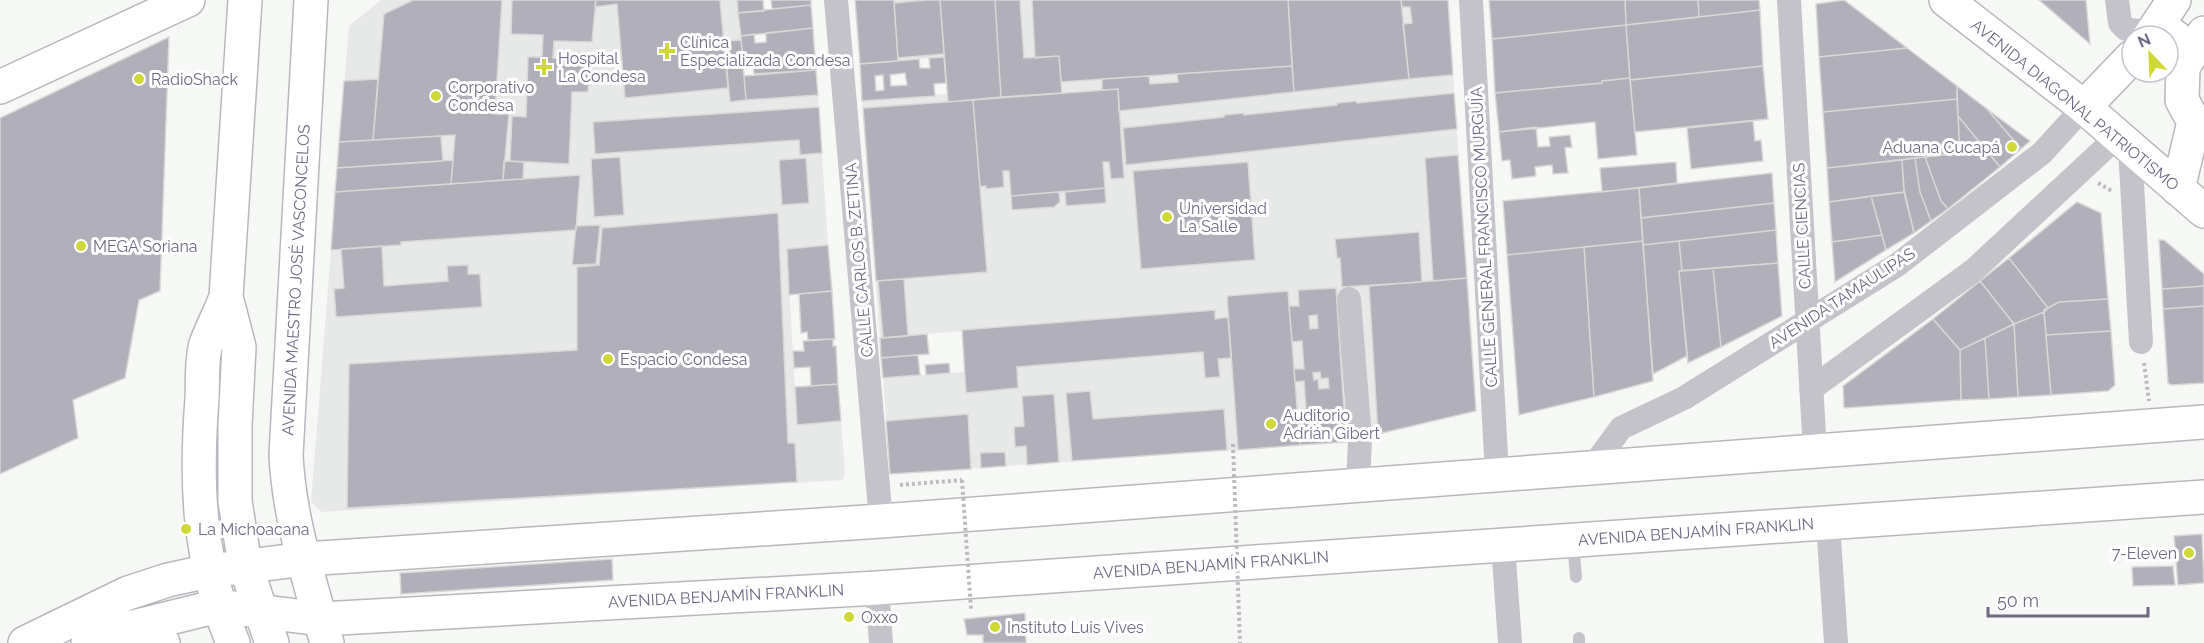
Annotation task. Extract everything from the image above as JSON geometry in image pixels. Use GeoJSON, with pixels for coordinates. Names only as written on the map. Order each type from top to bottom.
{"type":"FeatureCollection","features":[{"type":"Feature","properties":{"kind":"main road"},"geometry":{"type":"LineString","coordinates":[[0,87],[188,0]]}},
{"type":"Feature","properties":{"kind":"main road"},"geometry":{"type":"LineString","coordinates":[[245,0],[226,297],[239,347],[234,501],[254,633]]}},
{"type":"Feature","properties":{"kind":"main road","name":"AVENIDA MAESTRO JOSÉ VASCONCELOS"},"geometry":{"type":"LineString","coordinates":[[310,0],[286,456],[288,482],[324,631]]}},
{"type":"Feature","properties":{"kind":"main road","name":"AVENIDA DIAGONAL PATRIOTISMO"},"geometry":{"type":"LineString","coordinates":[[1946,0],[2084,107],[2204,212]]}},
{"type":"Feature","properties":{"kind":"main road"},"geometry":{"type":"LineString","coordinates":[[2158,24],[2174,0]]}},
{"type":"Feature","properties":{"kind":"main road"},"geometry":{"type":"LineString","coordinates":[[2178,189],[2199,126],[2182,100],[2183,67],[2197,44],[2180,41]]}},
{"type":"Feature","properties":{"kind":"main road","name":"AVENIDA TAMAULIPAS"},"geometry":{"type":"LineString","coordinates":[[2084,107],[2120,70]]}},
{"type":"Feature","properties":{"kind":"main road"},"geometry":{"type":"LineString","coordinates":[[215,643],[218,606],[200,521],[200,427],[206,346],[226,297]]}},
{"type":"Feature","properties":{"kind":"main road"},"geometry":{"type":"LineString","coordinates":[[25,643],[128,593],[209,571],[245,565],[2204,422]]}},
{"type":"Feature","properties":{"kind":"main road","name":"AVENIDA BENJAMÍN FRANKLIN"},"geometry":{"type":"LineString","coordinates":[[254,633],[324,631],[877,588],[2204,497]]}},
{"type":"Feature","properties":{"kind":"main road"},"geometry":{"type":"LineString","coordinates":[[218,606],[254,633]]}},
{"type":"Feature","properties":{"kind":"main road"},"geometry":{"type":"LineString","coordinates":[[100,637],[218,606]]}},
{"type":"Feature","properties":{"kind":"main road"},"geometry":{"type":"LineString","coordinates":[[100,637],[144,636],[163,643]]}},
{"type":"Feature","properties":{"kind":"street","name":"CALLE CARLOS B. ZETINA"},"geometry":{"type":"LineString","coordinates":[[836,0],[881,520]]}},
{"type":"Feature","properties":{"kind":"street","name":"CALLE GENERAL FRANCISCO MURGUÍA"},"geometry":{"type":"LineString","coordinates":[[1471,0],[1497,474]]}},
{"type":"Feature","properties":{"kind":"street","name":"CALLE CIENCIAS"},"geometry":{"type":"LineString","coordinates":[[1789,0],[1815,452]]}},
{"type":"Feature","properties":{"kind":"street"},"geometry":{"type":"LineString","coordinates":[[2118,0],[2121,24]]}},
{"type":"Feature","properties":{"kind":"street","name":"AVENIDA TAMAULIPAS"},"geometry":{"type":"LineString","coordinates":[[1592,468],[1622,428],[1684,398],[1897,265],[2042,153],[2084,107]]}},
{"type":"Feature","properties":{"kind":"street"},"geometry":{"type":"LineString","coordinates":[[2123,142],[2140,342]]}},
{"type":"Feature","properties":{"kind":"street"},"geometry":{"type":"LineString","coordinates":[[1811,389],[1974,270],[2123,142]]}},
{"type":"Feature","properties":{"kind":"street"},"geometry":{"type":"LineString","coordinates":[[1349,299],[1360,439],[1358,485]]}},
{"type":"Feature","properties":{"kind":"street"},"geometry":{"type":"LineString","coordinates":[[1828,523],[1836,643]]}},
{"type":"Feature","properties":{"kind":"street"},"geometry":{"type":"LineString","coordinates":[[1503,545],[1510,643]]}},
{"type":"Feature","properties":{"kind":"street"},"geometry":{"type":"LineString","coordinates":[[877,588],[881,643]]}},
{"type":"Feature","properties":{"kind":"lane"},"geometry":{"type":"LineString","coordinates":[[1573,540],[1576,578]]}},
{"type":"Feature","properties":{"kind":"path"},"geometry":{"type":"LineString","coordinates":[[1233,444],[1240,643]]}},
{"type":"Feature","properties":{"kind":"path"},"geometry":{"type":"LineString","coordinates":[[879,487],[962,480],[970,609]]}},
{"type":"Feature","properties":{"kind":"shaded area"},"geometry":{"type":"Polygon","coordinates":[[[381,0],[737,0],[746,100],[818,95],[828,245],[787,249],[797,425],[841,421],[845,473],[842,480],[322,512],[311,502],[349,26],[381,0]]]}},
{"type":"Feature","properties":{"kind":"shaded area","name":"Universidad La Salle"},"geometry":{"type":"Polygon","coordinates":[[[855,0],[1448,0],[1476,411],[1346,442],[890,474],[883,378],[965,372],[962,331],[880,338],[862,101],[947,94],[944,57],[860,64],[855,0]]]}},
{"type":"Feature","properties":{"kind":"building","name":"Corporativo Condesa"},"geometry":{"type":"Polygon","coordinates":[[[413,0],[502,0],[495,114],[509,114],[503,180],[451,184],[455,135],[373,140],[384,14],[413,0]]]}},
{"type":"Feature","properties":{"kind":"building","name":"Hospital La Condesa"},"geometry":{"type":"Polygon","coordinates":[[[512,0],[596,0],[592,42],[554,41],[553,58],[591,59],[588,92],[572,92],[569,164],[510,161],[512,116],[526,117],[528,57],[542,57],[543,35],[511,34],[512,0]]]}},
{"type":"Feature","properties":{"kind":"building","name":"Clínica Especializada Condesa"},"geometry":{"type":"Polygon","coordinates":[[[596,0],[720,0],[728,88],[625,98],[617,4],[595,7],[596,0]]]}},
{"type":"Feature","properties":{"kind":"building"},"geometry":{"type":"Polygon","coordinates":[[[737,0],[763,0],[764,11],[738,13],[737,0]]]}},
{"type":"Feature","properties":{"kind":"building"},"geometry":{"type":"Polygon","coordinates":[[[771,0],[811,0],[811,5],[772,9],[771,0]]]}},
{"type":"Feature","properties":{"kind":"building"},"geometry":{"type":"Polygon","coordinates":[[[855,0],[894,0],[898,61],[860,64],[855,0]]]}},
{"type":"Feature","properties":{"kind":"building"},"geometry":{"type":"Polygon","coordinates":[[[940,0],[944,54],[898,58],[894,3],[940,0]]]}},
{"type":"Feature","properties":{"kind":"building"},"geometry":{"type":"Polygon","coordinates":[[[940,0],[995,0],[1001,97],[948,102],[940,0]]]}},
{"type":"Feature","properties":{"kind":"building"},"geometry":{"type":"Polygon","coordinates":[[[995,0],[1020,0],[1024,58],[1059,56],[1062,93],[1001,97],[995,0]]]}},
{"type":"Feature","properties":{"kind":"building"},"geometry":{"type":"Polygon","coordinates":[[[1032,0],[1288,0],[1292,66],[1061,82],[1059,56],[1035,58],[1032,0]]]}},
{"type":"Feature","properties":{"kind":"building"},"geometry":{"type":"Polygon","coordinates":[[[1288,0],[1401,0],[1409,79],[1294,92],[1288,0]]]}},
{"type":"Feature","properties":{"kind":"building"},"geometry":{"type":"Polygon","coordinates":[[[1401,0],[1448,0],[1453,75],[1409,79],[1403,24],[1412,23],[1410,7],[1402,7],[1401,0]]]}},
{"type":"Feature","properties":{"kind":"building"},"geometry":{"type":"Polygon","coordinates":[[[1489,0],[1625,0],[1626,25],[1492,39],[1489,0]]]}},
{"type":"Feature","properties":{"kind":"building"},"geometry":{"type":"Polygon","coordinates":[[[1625,0],[1698,0],[1699,17],[1626,25],[1625,0]]]}},
{"type":"Feature","properties":{"kind":"building"},"geometry":{"type":"Polygon","coordinates":[[[1698,0],[1759,0],[1760,10],[1699,17],[1698,0]]]}},
{"type":"Feature","properties":{"kind":"building"},"geometry":{"type":"Polygon","coordinates":[[[1844,0],[1907,48],[1819,57],[1816,4],[1844,0]]]}},
{"type":"Feature","properties":{"kind":"building"},"geometry":{"type":"Polygon","coordinates":[[[2039,0],[2086,0],[2090,44],[2039,0]]]}},
{"type":"Feature","properties":{"kind":"building"},"geometry":{"type":"Polygon","coordinates":[[[811,5],[813,28],[741,36],[738,13],[811,5]]]}},
{"type":"Feature","properties":{"kind":"building"},"geometry":{"type":"Polygon","coordinates":[[[1760,10],[1763,66],[1630,80],[1626,25],[1760,10]]]}},
{"type":"Feature","properties":{"kind":"building"},"geometry":{"type":"Polygon","coordinates":[[[1626,25],[1630,78],[1602,81],[1602,83],[1495,93],[1492,39],[1626,25]]]}},
{"type":"Feature","properties":{"kind":"building"},"geometry":{"type":"Polygon","coordinates":[[[813,28],[816,70],[754,74],[753,64],[743,64],[741,36],[754,34],[755,43],[766,42],[766,33],[813,28]]]}},
{"type":"Feature","properties":{"kind":"building","name":"MEGA Soriana"},"geometry":{"type":"Polygon","coordinates":[[[169,37],[160,291],[139,300],[125,378],[73,400],[78,438],[0,474],[0,118],[169,37]]]}},
{"type":"Feature","properties":{"kind":"building"},"geometry":{"type":"Polygon","coordinates":[[[741,40],[746,100],[730,102],[724,41],[741,40]]]}},
{"type":"Feature","properties":{"kind":"building"},"geometry":{"type":"Polygon","coordinates":[[[1907,48],[1957,86],[1957,99],[1823,112],[1819,57],[1907,48]]]}},
{"type":"Feature","properties":{"kind":"building"},"geometry":{"type":"Polygon","coordinates":[[[944,57],[946,83],[934,84],[935,96],[862,101],[860,64],[919,59],[920,68],[930,68],[929,58],[944,57]],[[905,73],[890,75],[891,86],[907,85],[905,73]],[[883,75],[875,76],[876,91],[884,90],[883,75]]]}},
{"type":"Feature","properties":{"kind":"building"},"geometry":{"type":"Polygon","coordinates":[[[1292,66],[1294,92],[1119,111],[1118,89],[1102,90],[1102,79],[1149,76],[1150,84],[1178,82],[1177,74],[1292,66]]]}},
{"type":"Feature","properties":{"kind":"building"},"geometry":{"type":"Polygon","coordinates":[[[1763,66],[1768,119],[1635,132],[1630,80],[1763,66]]]}},
{"type":"Feature","properties":{"kind":"building"},"geometry":{"type":"Polygon","coordinates":[[[816,70],[818,95],[746,100],[744,76],[816,70]]]}},
{"type":"Feature","properties":{"kind":"building"},"geometry":{"type":"Polygon","coordinates":[[[1630,78],[1637,155],[1598,159],[1595,122],[1499,132],[1495,93],[1602,83],[1602,81],[1630,78]]]}},
{"type":"Feature","properties":{"kind":"building"},"geometry":{"type":"Polygon","coordinates":[[[378,79],[373,140],[339,142],[344,81],[378,79]]]}},
{"type":"Feature","properties":{"kind":"building"},"geometry":{"type":"Polygon","coordinates":[[[1957,86],[1987,109],[2021,149],[2000,167],[1958,116],[1957,86]]]}},
{"type":"Feature","properties":{"kind":"building"},"geometry":{"type":"Polygon","coordinates":[[[1118,89],[1124,178],[1111,179],[1109,162],[1103,162],[1105,188],[1011,196],[1009,171],[1003,171],[1004,187],[986,189],[986,186],[980,187],[973,100],[1118,89]]]}},
{"type":"Feature","properties":{"kind":"building"},"geometry":{"type":"Polygon","coordinates":[[[1454,93],[1457,129],[1126,165],[1123,128],[1224,117],[1224,115],[1337,105],[1337,103],[1454,93]]]}},
{"type":"Feature","properties":{"kind":"building"},"geometry":{"type":"Polygon","coordinates":[[[1957,99],[1960,153],[1827,168],[1823,112],[1957,99]]]}},
{"type":"Feature","properties":{"kind":"building"},"geometry":{"type":"Polygon","coordinates":[[[973,100],[987,272],[876,281],[863,108],[973,100]]]}},
{"type":"Feature","properties":{"kind":"building"},"geometry":{"type":"Polygon","coordinates":[[[819,107],[822,153],[800,155],[799,140],[595,154],[593,122],[819,107]]]}},
{"type":"Feature","properties":{"kind":"building"},"geometry":{"type":"Polygon","coordinates":[[[1987,109],[2030,141],[2021,149],[1987,109]]]}},
{"type":"Feature","properties":{"kind":"building"},"geometry":{"type":"Polygon","coordinates":[[[1958,116],[2000,167],[1948,209],[1941,201],[1925,157],[1960,153],[1958,116]]]}},
{"type":"Feature","properties":{"kind":"building"},"geometry":{"type":"Polygon","coordinates":[[[1753,121],[1755,141],[1761,140],[1763,161],[1691,169],[1687,128],[1753,121]]]}},
{"type":"Feature","properties":{"kind":"building"},"geometry":{"type":"Polygon","coordinates":[[[1536,127],[1538,147],[1550,146],[1549,137],[1570,135],[1572,147],[1565,148],[1568,173],[1553,174],[1552,165],[1535,167],[1536,176],[1512,179],[1510,160],[1502,161],[1499,132],[1536,127]]]}},
{"type":"Feature","properties":{"kind":"building"},"geometry":{"type":"Polygon","coordinates":[[[441,136],[443,161],[337,168],[339,142],[441,136]]]}},
{"type":"Feature","properties":{"kind":"building"},"geometry":{"type":"Polygon","coordinates":[[[1458,155],[1467,278],[1433,281],[1425,158],[1458,155]]]}},
{"type":"Feature","properties":{"kind":"building"},"geometry":{"type":"Polygon","coordinates":[[[620,157],[624,215],[594,217],[591,159],[620,157]]]}},
{"type":"Feature","properties":{"kind":"building"},"geometry":{"type":"Polygon","coordinates":[[[1925,157],[1941,201],[1948,209],[1931,221],[1920,192],[1915,158],[1925,157]]]}},
{"type":"Feature","properties":{"kind":"building"},"geometry":{"type":"Polygon","coordinates":[[[806,158],[809,203],[782,205],[779,160],[806,158]]]}},
{"type":"Feature","properties":{"kind":"building"},"geometry":{"type":"Polygon","coordinates":[[[1915,158],[1920,192],[1931,221],[1914,233],[1904,189],[1902,160],[1915,158]]]}},
{"type":"Feature","properties":{"kind":"building"},"geometry":{"type":"Polygon","coordinates":[[[453,160],[451,184],[335,192],[337,168],[453,160]]]}},
{"type":"Feature","properties":{"kind":"building"},"geometry":{"type":"Polygon","coordinates":[[[1902,160],[1904,192],[1829,202],[1827,168],[1902,160]]]}},
{"type":"Feature","properties":{"kind":"building"},"geometry":{"type":"Polygon","coordinates":[[[504,161],[524,162],[523,179],[503,180],[504,161]]]}},
{"type":"Feature","properties":{"kind":"building"},"geometry":{"type":"Polygon","coordinates":[[[1248,162],[1255,260],[1141,269],[1133,171],[1248,162]]]}},
{"type":"Feature","properties":{"kind":"building"},"geometry":{"type":"Polygon","coordinates":[[[1676,162],[1677,183],[1602,192],[1600,168],[1676,162]]]}},
{"type":"Feature","properties":{"kind":"building"},"geometry":{"type":"Polygon","coordinates":[[[1772,173],[1774,203],[1641,218],[1639,188],[1772,173]]]}},
{"type":"Feature","properties":{"kind":"building"},"geometry":{"type":"Polygon","coordinates":[[[580,175],[576,230],[401,242],[401,245],[331,250],[335,192],[580,175]]]}},
{"type":"Feature","properties":{"kind":"building"},"geometry":{"type":"Polygon","coordinates":[[[1105,188],[1106,203],[1066,206],[1065,192],[1105,188]]]}},
{"type":"Feature","properties":{"kind":"building"},"geometry":{"type":"Polygon","coordinates":[[[1639,188],[1643,241],[1507,255],[1503,201],[1639,188]]]}},
{"type":"Feature","properties":{"kind":"building"},"geometry":{"type":"Polygon","coordinates":[[[1059,192],[1060,202],[1054,207],[1012,210],[1011,196],[1059,192]]]}},
{"type":"Feature","properties":{"kind":"building"},"geometry":{"type":"Polygon","coordinates":[[[1904,192],[1914,233],[1886,250],[1871,196],[1904,192]]]}},
{"type":"Feature","properties":{"kind":"building"},"geometry":{"type":"Polygon","coordinates":[[[1871,196],[1882,235],[1832,242],[1829,202],[1871,196]]]}},
{"type":"Feature","properties":{"kind":"building"},"geometry":{"type":"Polygon","coordinates":[[[2077,202],[2101,213],[2108,299],[2059,302],[2048,308],[2009,258],[2077,202]]]}},
{"type":"Feature","properties":{"kind":"building"},"geometry":{"type":"Polygon","coordinates":[[[1774,203],[1776,230],[1643,245],[1641,218],[1774,203]]]}},
{"type":"Feature","properties":{"kind":"building","name":"Espacio Condesa"},"geometry":{"type":"Polygon","coordinates":[[[778,213],[788,443],[795,443],[797,482],[347,508],[349,364],[577,350],[577,267],[599,265],[602,228],[778,213]]]}},
{"type":"Feature","properties":{"kind":"building"},"geometry":{"type":"Polygon","coordinates":[[[600,225],[596,264],[572,265],[576,226],[600,225]]]}},
{"type":"Feature","properties":{"kind":"building"},"geometry":{"type":"Polygon","coordinates":[[[1776,230],[1778,263],[1682,271],[1679,241],[1776,230]]]}},
{"type":"Feature","properties":{"kind":"building"},"geometry":{"type":"Polygon","coordinates":[[[1419,232],[1422,282],[1342,287],[1340,258],[1337,258],[1335,239],[1419,232]]]}},
{"type":"Feature","properties":{"kind":"building"},"geometry":{"type":"Polygon","coordinates":[[[1882,235],[1886,250],[1835,282],[1832,242],[1882,235]]]}},
{"type":"Feature","properties":{"kind":"building"},"geometry":{"type":"Polygon","coordinates":[[[2159,240],[2164,240],[2204,274],[2204,286],[2162,289],[2159,240]]]}},
{"type":"Feature","properties":{"kind":"building"},"geometry":{"type":"Polygon","coordinates":[[[1643,241],[1653,381],[1594,397],[1584,247],[1643,241]]]}},
{"type":"Feature","properties":{"kind":"building"},"geometry":{"type":"Polygon","coordinates":[[[1679,241],[1682,271],[1679,271],[1687,356],[1653,374],[1643,245],[1679,241]]]}},
{"type":"Feature","properties":{"kind":"building"},"geometry":{"type":"Polygon","coordinates":[[[828,245],[832,291],[789,295],[787,249],[828,245]]]}},
{"type":"Feature","properties":{"kind":"building"},"geometry":{"type":"Polygon","coordinates":[[[382,246],[384,286],[448,281],[447,266],[468,265],[468,274],[480,274],[482,307],[336,317],[334,289],[344,288],[341,249],[382,246]]]}},
{"type":"Feature","properties":{"kind":"building"},"geometry":{"type":"Polygon","coordinates":[[[1584,247],[1594,397],[1519,415],[1507,255],[1584,247]]]}},
{"type":"Feature","properties":{"kind":"building"},"geometry":{"type":"Polygon","coordinates":[[[2009,258],[2048,308],[2044,312],[2014,324],[1980,281],[2009,258]]]}},
{"type":"Feature","properties":{"kind":"building"},"geometry":{"type":"Polygon","coordinates":[[[1778,263],[1782,316],[1721,347],[1713,268],[1778,263]]]}},
{"type":"Feature","properties":{"kind":"building"},"geometry":{"type":"Polygon","coordinates":[[[1713,268],[1721,347],[1688,363],[1679,271],[1713,268]]]}},
{"type":"Feature","properties":{"kind":"building"},"geometry":{"type":"Polygon","coordinates":[[[1467,278],[1476,411],[1378,434],[1369,286],[1467,278]]]}},
{"type":"Feature","properties":{"kind":"building"},"geometry":{"type":"Polygon","coordinates":[[[904,279],[908,336],[883,338],[878,281],[904,279]]]}},
{"type":"Feature","properties":{"kind":"building"},"geometry":{"type":"Polygon","coordinates":[[[1980,281],[2014,324],[1960,350],[1933,319],[1980,281]]]}},
{"type":"Feature","properties":{"kind":"building"},"geometry":{"type":"Polygon","coordinates":[[[2204,286],[2204,306],[2163,309],[2162,289],[2204,286]]]}},
{"type":"Feature","properties":{"kind":"building"},"geometry":{"type":"Polygon","coordinates":[[[1336,288],[1346,442],[1300,445],[1297,410],[1306,409],[1304,381],[1295,382],[1294,369],[1304,369],[1302,341],[1292,342],[1289,306],[1299,306],[1298,290],[1336,288]],[[1317,315],[1309,316],[1310,329],[1318,328],[1317,315]],[[1320,372],[1313,373],[1314,380],[1318,379],[1319,389],[1329,388],[1328,378],[1321,379],[1320,372]]]}},
{"type":"Feature","properties":{"kind":"building"},"geometry":{"type":"Polygon","coordinates":[[[832,291],[835,339],[808,340],[807,332],[801,333],[799,294],[832,291]]]}},
{"type":"Feature","properties":{"kind":"building"},"geometry":{"type":"Polygon","coordinates":[[[1288,291],[1300,445],[1238,450],[1227,296],[1288,291]]]}},
{"type":"Feature","properties":{"kind":"building"},"geometry":{"type":"Polygon","coordinates":[[[2108,299],[2111,331],[2046,335],[2044,310],[2059,302],[2108,299]]]}},
{"type":"Feature","properties":{"kind":"building"},"geometry":{"type":"Polygon","coordinates":[[[2204,306],[2204,383],[2171,385],[2168,383],[2163,309],[2204,306]]]}},
{"type":"Feature","properties":{"kind":"building"},"geometry":{"type":"Polygon","coordinates":[[[1215,310],[1215,319],[1228,317],[1231,358],[1218,359],[1220,377],[1205,378],[1203,352],[1017,367],[1018,388],[966,393],[962,330],[1215,310]]]}},
{"type":"Feature","properties":{"kind":"building"},"geometry":{"type":"Polygon","coordinates":[[[2044,312],[2051,395],[2018,397],[2014,324],[2044,312]]]}},
{"type":"Feature","properties":{"kind":"building"},"geometry":{"type":"Polygon","coordinates":[[[1933,319],[1960,350],[1961,400],[1844,408],[1843,386],[1933,319]]]}},
{"type":"Feature","properties":{"kind":"building"},"geometry":{"type":"Polygon","coordinates":[[[2014,324],[2018,397],[1989,399],[1985,338],[2014,324]]]}},
{"type":"Feature","properties":{"kind":"building"},"geometry":{"type":"Polygon","coordinates":[[[2111,331],[2115,385],[2108,391],[2051,395],[2046,335],[2111,331]]]}},
{"type":"Feature","properties":{"kind":"building"},"geometry":{"type":"Polygon","coordinates":[[[927,334],[929,354],[881,358],[880,338],[927,334]]]}},
{"type":"Feature","properties":{"kind":"building"},"geometry":{"type":"Polygon","coordinates":[[[1985,338],[1989,399],[1961,400],[1960,350],[1985,338]]]}},
{"type":"Feature","properties":{"kind":"building"},"geometry":{"type":"Polygon","coordinates":[[[833,339],[833,346],[836,346],[838,384],[811,386],[810,367],[794,368],[793,351],[804,351],[803,341],[833,339]]]}},
{"type":"Feature","properties":{"kind":"building"},"geometry":{"type":"Polygon","coordinates":[[[918,355],[920,375],[883,378],[881,358],[918,355]]]}},
{"type":"Feature","properties":{"kind":"building"},"geometry":{"type":"Polygon","coordinates":[[[949,363],[950,373],[926,375],[925,365],[949,363]]]}},
{"type":"Feature","properties":{"kind":"building"},"geometry":{"type":"Polygon","coordinates":[[[838,384],[841,421],[797,425],[795,387],[838,384]]]}},
{"type":"Feature","properties":{"kind":"building"},"geometry":{"type":"Polygon","coordinates":[[[1090,391],[1093,419],[1224,409],[1227,450],[1072,461],[1066,393],[1090,391]]]}},
{"type":"Feature","properties":{"kind":"building"},"geometry":{"type":"Polygon","coordinates":[[[1054,394],[1059,462],[1027,465],[1026,446],[1015,447],[1014,427],[1024,426],[1022,396],[1054,394]]]}},
{"type":"Feature","properties":{"kind":"building"},"geometry":{"type":"Polygon","coordinates":[[[968,414],[971,469],[890,474],[886,421],[968,414]]]}},
{"type":"Feature","properties":{"kind":"building"},"geometry":{"type":"Polygon","coordinates":[[[1005,452],[1006,466],[981,468],[980,453],[1005,452]]]}},
{"type":"Feature","properties":{"kind":"building","name":"7-Eleven"},"geometry":{"type":"Polygon","coordinates":[[[2202,534],[2204,583],[2178,585],[2174,536],[2202,534]]]}},
{"type":"Feature","properties":{"kind":"building"},"geometry":{"type":"Polygon","coordinates":[[[612,559],[613,580],[401,594],[400,573],[612,559]]]}},
{"type":"Feature","properties":{"kind":"building"},"geometry":{"type":"Polygon","coordinates":[[[2173,566],[2175,585],[2133,586],[2132,567],[2173,566]]]}},
{"type":"Feature","properties":{"kind":"building","name":"Instituto Luis Vives"},"geometry":{"type":"Polygon","coordinates":[[[1025,613],[1026,643],[983,643],[983,635],[967,635],[964,619],[1025,613]]]}},
{"type":"Feature","properties":{"kind":"place","name":"Clínica Especializada Condesa"},"geometry":{"type":"Point","coordinates":[667,51]}},
{"type":"Feature","properties":{"kind":"place","name":"Hospital La Condesa"},"geometry":{"type":"Point","coordinates":[544,67]}},
{"type":"Feature","properties":{"kind":"place","name":"RadioShack"},"geometry":{"type":"Point","coordinates":[139,79]}},
{"type":"Feature","properties":{"kind":"place","name":"Corporativo Condesa"},"geometry":{"type":"Point","coordinates":[436,96]}},
{"type":"Feature","properties":{"kind":"place","name":"Aduana Cucapá"},"geometry":{"type":"Point","coordinates":[2012,147]}},
{"type":"Feature","properties":{"kind":"place","name":"Universidad La Salle"},"geometry":{"type":"Point","coordinates":[1167,217]}},
{"type":"Feature","properties":{"kind":"place","name":"MEGA Soriana"},"geometry":{"type":"Point","coordinates":[81,246]}},
{"type":"Feature","properties":{"kind":"place","name":"Espacio Condesa"},"geometry":{"type":"Point","coordinates":[608,359]}},
{"type":"Feature","properties":{"kind":"place","name":"Auditorio Adrián Gibert"},"geometry":{"type":"Point","coordinates":[1271,424]}},
{"type":"Feature","properties":{"kind":"place","name":"La Michoacana"},"geometry":{"type":"Point","coordinates":[186,529]}},
{"type":"Feature","properties":{"kind":"place","name":"7-Eleven"},"geometry":{"type":"Point","coordinates":[2189,553]}},
{"type":"Feature","properties":{"kind":"place","name":"Oxxo"},"geometry":{"type":"Point","coordinates":[849,617]}},
{"type":"Feature","properties":{"kind":"place","name":"Instituto Luis Vives"},"geometry":{"type":"Point","coordinates":[995,627]}}]}
